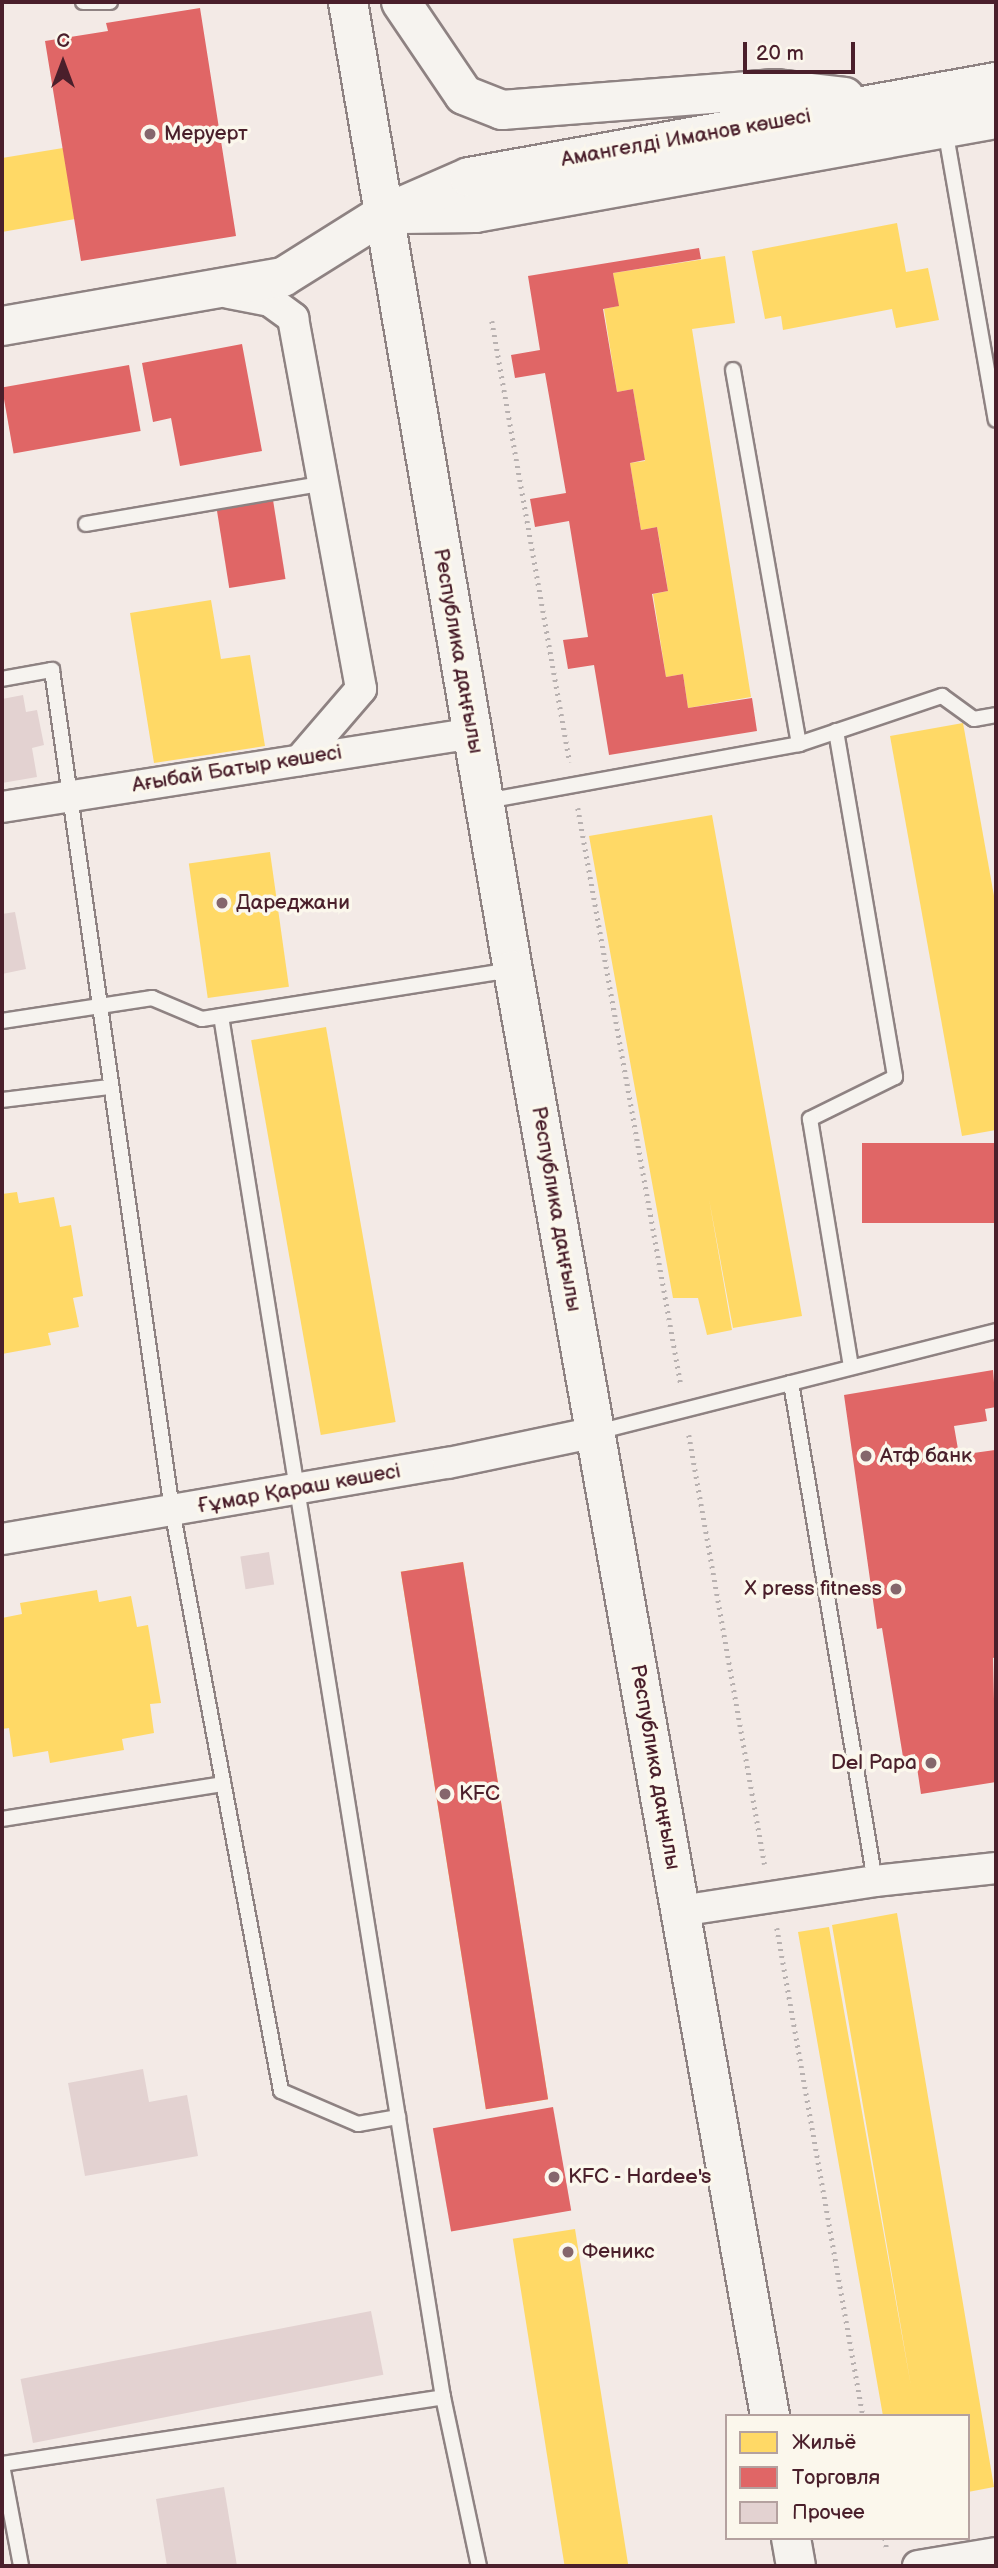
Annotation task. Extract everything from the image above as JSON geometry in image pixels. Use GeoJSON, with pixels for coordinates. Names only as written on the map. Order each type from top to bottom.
{"type":"FeatureCollection","features":[{"type":"Feature","properties":{"kind":"main road","name":"Республика даңғылы"},"geometry":{"type":"LineString","coordinates":[[348,2],[382,215],[513,970],[770,2414]]}},
{"type":"Feature","properties":{"kind":"main road"},"geometry":{"type":"LineString","coordinates":[[401,2],[464,95],[502,110],[775,89],[889,102]]}},
{"type":"Feature","properties":{"kind":"main road","name":"Амангелді Иманов көшесі"},"geometry":{"type":"LineString","coordinates":[[2,326],[283,277],[382,215],[469,177],[996,82]]}},
{"type":"Feature","properties":{"kind":"main road","name":"Амангелді Иманов көшесі"},"geometry":{"type":"LineString","coordinates":[[382,215],[475,213],[996,119]]}},
{"type":"Feature","properties":{"kind":"main road"},"geometry":{"type":"LineString","coordinates":[[792,2540],[796,2566]]}},
{"type":"Feature","properties":{"kind":"street"},"geometry":{"type":"LineString","coordinates":[[192,293],[251,294],[293,318],[326,483],[361,689],[300,760]]}},
{"type":"Feature","properties":{"kind":"street","name":"Ағыбай Батыр көшесі"},"geometry":{"type":"LineString","coordinates":[[2,807],[300,760],[475,744]]}},
{"type":"Feature","properties":{"kind":"street","name":"Ғұмар Қараш көшесі"},"geometry":{"type":"LineString","coordinates":[[2,1539],[297,1489],[596,1432]]}},
{"type":"Feature","properties":{"kind":"street"},"geometry":{"type":"LineString","coordinates":[[680,1911],[875,1881],[996,1868]]}},
{"type":"Feature","properties":{"kind":"street"},"geometry":{"type":"LineString","coordinates":[[918,2566],[996,2553]]}},
{"type":"Feature","properties":{"kind":"lane"},"geometry":{"type":"LineString","coordinates":[[83,2],[110,2]]}},
{"type":"Feature","properties":{"kind":"lane"},"geometry":{"type":"LineString","coordinates":[[945,128],[996,420]]}},
{"type":"Feature","properties":{"kind":"lane"},"geometry":{"type":"LineString","coordinates":[[733,370],[799,744]]}},
{"type":"Feature","properties":{"kind":"lane"},"geometry":{"type":"LineString","coordinates":[[86,524],[326,483]]}},
{"type":"Feature","properties":{"kind":"lane"},"geometry":{"type":"LineString","coordinates":[[2,679],[52,670],[73,794],[102,1003],[110,1087],[172,1510],[281,2091],[358,2124],[398,2117]]}},
{"type":"Feature","properties":{"kind":"lane"},"geometry":{"type":"LineString","coordinates":[[484,801],[574,787],[799,744],[942,696],[974,719],[996,715]]}},
{"type":"Feature","properties":{"kind":"lane"},"geometry":{"type":"LineString","coordinates":[[836,731],[895,1077],[810,1119],[851,1367]]}},
{"type":"Feature","properties":{"kind":"lane"},"geometry":{"type":"LineString","coordinates":[[2,1021],[102,1003],[152,998],[202,1019],[513,970]]}},
{"type":"Feature","properties":{"kind":"lane"},"geometry":{"type":"LineString","coordinates":[[221,1016],[443,2397],[479,2566]]}},
{"type":"Feature","properties":{"kind":"lane"},"geometry":{"type":"LineString","coordinates":[[2,1101],[110,1087]]}},
{"type":"Feature","properties":{"kind":"lane"},"geometry":{"type":"LineString","coordinates":[[596,1432],[996,1331]]}},
{"type":"Feature","properties":{"kind":"lane"},"geometry":{"type":"LineString","coordinates":[[791,1383],[875,1881]]}},
{"type":"Feature","properties":{"kind":"lane"},"geometry":{"type":"LineString","coordinates":[[2,1819],[223,1783]]}},
{"type":"Feature","properties":{"kind":"lane"},"geometry":{"type":"LineString","coordinates":[[20,2566],[2,2465],[443,2397]]}},
{"type":"Feature","properties":{"kind":"path"},"geometry":{"type":"LineString","coordinates":[[492,321],[863,2414]]}},
{"type":"Feature","properties":{"kind":"building: Жильё"},"geometry":{"type":"Polygon","coordinates":[[[63,148],[75,219],[2,232],[2,158],[63,148]]]}},
{"type":"Feature","properties":{"kind":"building: Жильё"},"geometry":{"type":"Polygon","coordinates":[[[897,223],[906,272],[928,268],[939,320],[896,328],[892,309],[783,330],[781,316],[765,319],[752,251],[897,223]]]}},
{"type":"Feature","properties":{"kind":"building: Жильё"},"geometry":{"type":"Polygon","coordinates":[[[725,256],[735,323],[692,329],[751,697],[688,708],[683,674],[666,677],[653,594],[668,591],[663,559],[657,527],[641,530],[630,463],[645,461],[633,389],[617,392],[604,309],[618,306],[613,273],[725,256]]]}},
{"type":"Feature","properties":{"kind":"building: Жильё"},"geometry":{"type":"Polygon","coordinates":[[[211,600],[221,659],[250,655],[265,746],[154,763],[130,613],[211,600]]]}},
{"type":"Feature","properties":{"kind":"building: Жильё"},"geometry":{"type":"Polygon","coordinates":[[[963,723],[996,907],[996,1130],[962,1136],[890,736],[963,723]]]}},
{"type":"Feature","properties":{"kind":"building: Жильё"},"geometry":{"type":"Polygon","coordinates":[[[712,815],[802,1316],[733,1328],[709,1199],[732,1330],[707,1335],[698,1298],[673,1298],[589,836],[712,815]]]}},
{"type":"Feature","properties":{"kind":"building: Жильё"},"geometry":{"type":"Polygon","coordinates":[[[270,852],[289,987],[208,998],[189,863],[270,852]]]}},
{"type":"Feature","properties":{"kind":"building: Жильё"},"geometry":{"type":"Polygon","coordinates":[[[326,1027],[396,1422],[321,1435],[251,1040],[326,1027]]]}},
{"type":"Feature","properties":{"kind":"building: Жильё"},"geometry":{"type":"Polygon","coordinates":[[[17,1192],[19,1203],[54,1197],[60,1227],[71,1225],[83,1296],[73,1298],[79,1327],[48,1333],[51,1345],[2,1354],[2,1194],[17,1192]]]}},
{"type":"Feature","properties":{"kind":"building: Жильё"},"geometry":{"type":"Polygon","coordinates":[[[463,1562],[548,2099],[486,2109],[401,1572],[463,1562]]]}},
{"type":"Feature","properties":{"kind":"building: Жильё"},"geometry":{"type":"Polygon","coordinates":[[[97,1590],[99,1602],[131,1596],[137,1627],[148,1625],[161,1703],[150,1704],[154,1733],[122,1739],[124,1750],[50,1763],[48,1751],[13,1757],[9,1728],[2,1729],[2,1618],[22,1614],[20,1603],[97,1590]]]}},
{"type":"Feature","properties":{"kind":"building: Жильё"},"geometry":{"type":"Polygon","coordinates":[[[897,1913],[994,2487],[970,2492],[970,2414],[883,2414],[798,1932],[829,1927],[911,2386],[832,1925],[897,1913]]]}},
{"type":"Feature","properties":{"kind":"building: Жильё"},"geometry":{"type":"Polygon","coordinates":[[[575,2229],[628,2566],[565,2566],[513,2239],[575,2229]]]}},
{"type":"Feature","properties":{"kind":"building: Торговля"},"geometry":{"type":"Polygon","coordinates":[[[200,8],[236,236],[81,261],[45,41],[108,31],[106,23],[200,8]]]}},
{"type":"Feature","properties":{"kind":"building: Торговля"},"geometry":{"type":"Polygon","coordinates":[[[699,248],[701,259],[613,273],[619,306],[603,309],[617,392],[633,389],[645,460],[630,463],[641,530],[657,527],[668,591],[652,594],[666,677],[683,674],[688,708],[752,698],[757,731],[609,755],[594,665],[568,669],[563,640],[588,637],[569,521],[535,527],[530,499],[566,493],[545,373],[515,378],[511,355],[540,350],[528,276],[699,248]]]}},
{"type":"Feature","properties":{"kind":"building: Торговля"},"geometry":{"type":"Polygon","coordinates":[[[242,344],[262,451],[180,466],[171,418],[153,422],[142,363],[242,344]]]}},
{"type":"Feature","properties":{"kind":"building: Торговля"},"geometry":{"type":"Polygon","coordinates":[[[129,365],[141,431],[14,453],[2,387],[129,365]]]}},
{"type":"Feature","properties":{"kind":"building: Торговля"},"geometry":{"type":"Polygon","coordinates":[[[273,500],[286,579],[229,588],[217,509],[273,500]]]}},
{"type":"Feature","properties":{"kind":"building: Торговля"},"geometry":{"type":"Polygon","coordinates":[[[862,1143],[996,1143],[996,1223],[862,1223],[862,1143]]]}},
{"type":"Feature","properties":{"kind":"building: Торговля"},"geometry":{"type":"Polygon","coordinates":[[[993,1370],[996,1407],[985,1409],[987,1421],[954,1426],[959,1455],[995,1450],[996,1456],[996,1657],[993,1658],[996,1782],[921,1794],[915,1754],[903,1757],[882,1628],[877,1629],[844,1395],[993,1370]]]}},
{"type":"Feature","properties":{"kind":"building: Торговля"},"geometry":{"type":"Polygon","coordinates":[[[463,1562],[548,2099],[486,2109],[401,1572],[463,1562]]]}},
{"type":"Feature","properties":{"kind":"building: Торговля"},"geometry":{"type":"Polygon","coordinates":[[[553,2107],[571,2210],[451,2232],[433,2128],[553,2107]]]}},
{"type":"Feature","properties":{"kind":"building: Прочее"},"geometry":{"type":"Polygon","coordinates":[[[23,695],[26,712],[37,710],[44,745],[32,748],[37,777],[2,783],[2,699],[23,695]]]}},
{"type":"Feature","properties":{"kind":"building: Прочее"},"geometry":{"type":"Polygon","coordinates":[[[15,912],[26,969],[2,974],[2,914],[15,912]]]}},
{"type":"Feature","properties":{"kind":"building: Прочее"},"geometry":{"type":"Polygon","coordinates":[[[269,1552],[274,1585],[246,1589],[240,1557],[269,1552]]]}},
{"type":"Feature","properties":{"kind":"building: Прочее"},"geometry":{"type":"Polygon","coordinates":[[[143,2069],[149,2102],[187,2095],[198,2156],[85,2176],[68,2083],[143,2069]]]}},
{"type":"Feature","properties":{"kind":"building: Прочее"},"geometry":{"type":"Polygon","coordinates":[[[371,2311],[383,2375],[33,2443],[21,2379],[371,2311]]]}},
{"type":"Feature","properties":{"kind":"building: Прочее"},"geometry":{"type":"Polygon","coordinates":[[[224,2487],[237,2566],[167,2566],[156,2499],[224,2487]]]}},
{"type":"Feature","properties":{"kind":"place","name":"Меруерт"},"geometry":{"type":"Point","coordinates":[150,134]}},
{"type":"Feature","properties":{"kind":"place","name":"Дареджани"},"geometry":{"type":"Point","coordinates":[222,903]}},
{"type":"Feature","properties":{"kind":"place","name":"Атф банк"},"geometry":{"type":"Point","coordinates":[866,1456]}},
{"type":"Feature","properties":{"kind":"place","name":"X press fitness"},"geometry":{"type":"Point","coordinates":[896,1589]}},
{"type":"Feature","properties":{"kind":"place","name":"Del Papa"},"geometry":{"type":"Point","coordinates":[931,1763]}},
{"type":"Feature","properties":{"kind":"place","name":"KFC"},"geometry":{"type":"Point","coordinates":[445,1794]}},
{"type":"Feature","properties":{"kind":"place","name":"KFC - Hardee's"},"geometry":{"type":"Point","coordinates":[554,2177]}},
{"type":"Feature","properties":{"kind":"place","name":"Феникс"},"geometry":{"type":"Point","coordinates":[568,2252]}}]}
